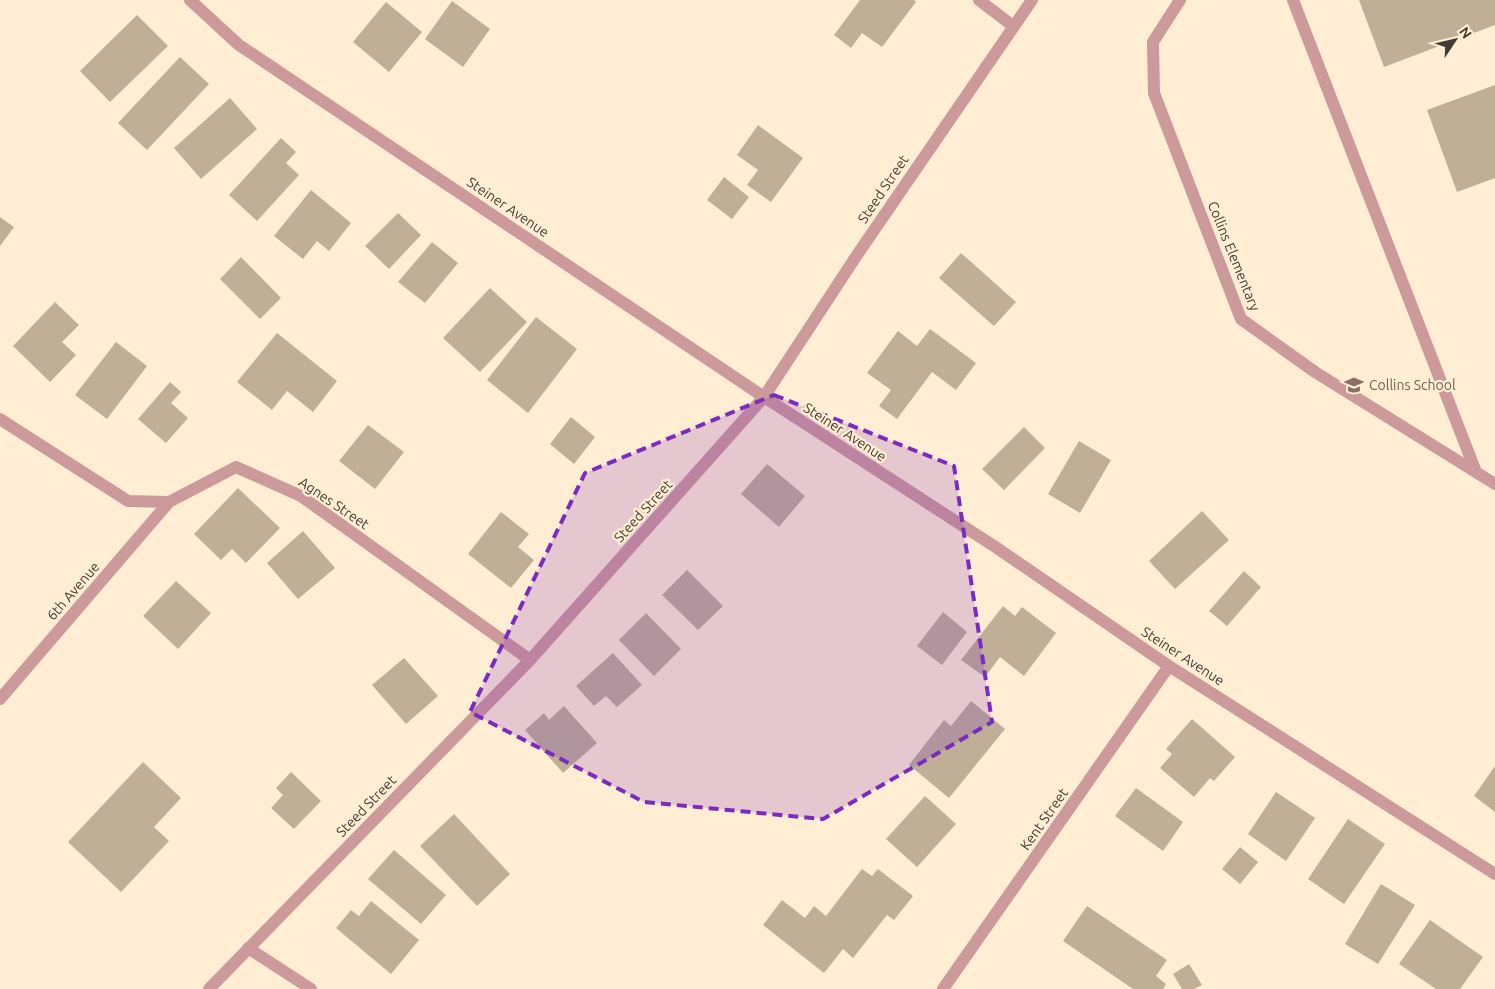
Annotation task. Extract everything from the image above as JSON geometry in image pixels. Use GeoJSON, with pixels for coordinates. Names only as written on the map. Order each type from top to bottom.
{"type":"FeatureCollection","features":[{"type":"Feature","properties":{"kind":"street","name":"Steiner Avenue"},"geometry":{"type":"LineString","coordinates":[[190,0],[239,45],[764,397],[997,548],[1169,666],[1495,874]]}},
{"type":"Feature","properties":{"kind":"street"},"geometry":{"type":"LineString","coordinates":[[978,0],[1013,26]]}},
{"type":"Feature","properties":{"kind":"street","name":"Steed Street"},"geometry":{"type":"LineString","coordinates":[[210,989],[530,660],[764,397],[862,247],[1032,0]]}},
{"type":"Feature","properties":{"kind":"street","name":"Collins Elementary"},"geometry":{"type":"LineString","coordinates":[[1180,0],[1153,42],[1154,93],[1241,319],[1315,372],[1495,484]]}},
{"type":"Feature","properties":{"kind":"street"},"geometry":{"type":"LineString","coordinates":[[1293,0],[1476,472]]}},
{"type":"Feature","properties":{"kind":"street","name":"Agnes Street"},"geometry":{"type":"LineString","coordinates":[[0,419],[128,501],[169,502],[236,467],[301,496],[530,660]]}},
{"type":"Feature","properties":{"kind":"street","name":"6th Avenue"},"geometry":{"type":"LineString","coordinates":[[0,699],[169,502]]}},
{"type":"Feature","properties":{"kind":"street","name":"Kent Street"},"geometry":{"type":"LineString","coordinates":[[943,989],[1169,666]]}},
{"type":"Feature","properties":{"kind":"street"},"geometry":{"type":"LineString","coordinates":[[248,948],[311,989]]}},
{"type":"Feature","properties":{"kind":"highlighted area"},"geometry":{"type":"Polygon","coordinates":[[[774,395],[954,466],[992,722],[823,819],[644,802],[470,712],[585,473],[774,395]]]}},
{"type":"Feature","properties":{"kind":"building"},"geometry":{"type":"Polygon","coordinates":[[[860,0],[914,0],[916,2],[882,47],[862,33],[851,48],[834,35],[860,0]]]}},
{"type":"Feature","properties":{"kind":"building"},"geometry":{"type":"Polygon","coordinates":[[[1359,0],[1495,0],[1495,25],[1384,67],[1359,0]]]}},
{"type":"Feature","properties":{"kind":"building"},"geometry":{"type":"Polygon","coordinates":[[[452,1],[490,29],[463,67],[425,39],[452,1]]]}},
{"type":"Feature","properties":{"kind":"building"},"geometry":{"type":"Polygon","coordinates":[[[386,2],[422,32],[389,72],[353,42],[386,2]]]}},
{"type":"Feature","properties":{"kind":"building"},"geometry":{"type":"Polygon","coordinates":[[[137,15],[168,46],[110,102],[80,71],[137,15]]]}},
{"type":"Feature","properties":{"kind":"building"},"geometry":{"type":"Polygon","coordinates":[[[180,57],[209,84],[147,150],[118,123],[180,57]]]}},
{"type":"Feature","properties":{"kind":"building"},"geometry":{"type":"Polygon","coordinates":[[[1495,85],[1495,178],[1457,192],[1427,110],[1495,85]]]}},
{"type":"Feature","properties":{"kind":"building"},"geometry":{"type":"Polygon","coordinates":[[[230,98],[257,129],[201,179],[174,148],[230,98]]]}},
{"type":"Feature","properties":{"kind":"building"},"geometry":{"type":"Polygon","coordinates":[[[758,125],[803,158],[771,202],[747,185],[758,170],[737,155],[758,125]]]}},
{"type":"Feature","properties":{"kind":"building"},"geometry":{"type":"Polygon","coordinates":[[[281,138],[296,152],[286,163],[299,175],[257,221],[229,195],[281,138]]]}},
{"type":"Feature","properties":{"kind":"building"},"geometry":{"type":"Polygon","coordinates":[[[724,177],[749,197],[732,219],[707,200],[724,177]]]}},
{"type":"Feature","properties":{"kind":"building"},"geometry":{"type":"Polygon","coordinates":[[[311,190],[351,223],[329,251],[317,241],[303,259],[274,236],[311,190]]]}},
{"type":"Feature","properties":{"kind":"building"},"geometry":{"type":"Polygon","coordinates":[[[398,213],[421,235],[389,269],[365,246],[398,213]]]}},
{"type":"Feature","properties":{"kind":"building"},"geometry":{"type":"Polygon","coordinates":[[[0,217],[14,227],[0,246],[0,217]]]}},
{"type":"Feature","properties":{"kind":"building"},"geometry":{"type":"Polygon","coordinates":[[[432,242],[458,263],[425,303],[398,282],[432,242]]]}},
{"type":"Feature","properties":{"kind":"building"},"geometry":{"type":"Polygon","coordinates":[[[961,253],[1016,302],[994,326],[939,278],[961,253]]]}},
{"type":"Feature","properties":{"kind":"building"},"geometry":{"type":"Polygon","coordinates":[[[241,257],[281,298],[260,319],[220,279],[241,257]]]}},
{"type":"Feature","properties":{"kind":"building"},"geometry":{"type":"Polygon","coordinates":[[[490,288],[527,322],[480,372],[443,338],[490,288]]]}},
{"type":"Feature","properties":{"kind":"building"},"geometry":{"type":"Polygon","coordinates":[[[55,302],[79,325],[62,342],[76,355],[50,382],[13,346],[55,302]]]}},
{"type":"Feature","properties":{"kind":"building"},"geometry":{"type":"Polygon","coordinates":[[[536,317],[577,349],[528,413],[487,380],[536,317]]]}},
{"type":"Feature","properties":{"kind":"building"},"geometry":{"type":"Polygon","coordinates":[[[930,329],[976,363],[956,390],[932,372],[897,419],[879,406],[891,390],[867,373],[898,331],[917,346],[930,329]]]}},
{"type":"Feature","properties":{"kind":"building"},"geometry":{"type":"Polygon","coordinates":[[[277,333],[337,381],[313,412],[287,391],[272,410],[237,382],[277,333]]]}},
{"type":"Feature","properties":{"kind":"building"},"geometry":{"type":"Polygon","coordinates":[[[116,342],[147,366],[107,419],[75,395],[116,342]]]}},
{"type":"Feature","properties":{"kind":"building"},"geometry":{"type":"Polygon","coordinates":[[[170,382],[181,392],[171,403],[188,418],[166,443],[138,419],[170,382]]]}},
{"type":"Feature","properties":{"kind":"building"},"geometry":{"type":"Polygon","coordinates":[[[571,417],[595,437],[574,464],[550,444],[571,417]]]}},
{"type":"Feature","properties":{"kind":"building"},"geometry":{"type":"Polygon","coordinates":[[[368,425],[404,452],[375,489],[339,461],[368,425]]]}},
{"type":"Feature","properties":{"kind":"building"},"geometry":{"type":"Polygon","coordinates":[[[1024,427],[1045,448],[1004,490],[982,469],[1024,427]]]}},
{"type":"Feature","properties":{"kind":"building"},"geometry":{"type":"Polygon","coordinates":[[[1079,441],[1111,460],[1080,513],[1048,494],[1079,441]]]}},
{"type":"Feature","properties":{"kind":"building"},"geometry":{"type":"Polygon","coordinates":[[[767,464],[805,496],[779,527],[741,494],[767,464]]]}},
{"type":"Feature","properties":{"kind":"building"},"geometry":{"type":"Polygon","coordinates":[[[238,488],[280,528],[246,563],[232,549],[221,560],[194,534],[238,488]]]}},
{"type":"Feature","properties":{"kind":"building"},"geometry":{"type":"Polygon","coordinates":[[[1202,511],[1229,540],[1175,589],[1149,561],[1202,511]]]}},
{"type":"Feature","properties":{"kind":"building"},"geometry":{"type":"Polygon","coordinates":[[[501,512],[529,534],[518,547],[534,560],[511,588],[468,554],[501,512]]]}},
{"type":"Feature","properties":{"kind":"building"},"geometry":{"type":"Polygon","coordinates":[[[303,531],[335,568],[298,599],[267,563],[303,531]]]}},
{"type":"Feature","properties":{"kind":"building"},"geometry":{"type":"Polygon","coordinates":[[[687,570],[723,606],[698,630],[662,595],[687,570]]]}},
{"type":"Feature","properties":{"kind":"building"},"geometry":{"type":"Polygon","coordinates":[[[1244,571],[1261,587],[1227,626],[1209,611],[1244,571]]]}},
{"type":"Feature","properties":{"kind":"building"},"geometry":{"type":"Polygon","coordinates":[[[176,581],[211,613],[178,649],[143,616],[176,581]]]}},
{"type":"Feature","properties":{"kind":"building"},"geometry":{"type":"Polygon","coordinates":[[[1003,606],[1015,616],[1022,607],[1056,633],[1024,676],[1000,657],[985,677],[961,660],[1003,606]]]}},
{"type":"Feature","properties":{"kind":"building"},"geometry":{"type":"Polygon","coordinates":[[[943,612],[967,632],[942,665],[917,646],[943,612]]]}},
{"type":"Feature","properties":{"kind":"building"},"geometry":{"type":"Polygon","coordinates":[[[646,613],[681,649],[654,676],[619,640],[646,613]]]}},
{"type":"Feature","properties":{"kind":"building"},"geometry":{"type":"Polygon","coordinates":[[[613,653],[642,685],[617,707],[606,696],[594,706],[576,686],[613,653]]]}},
{"type":"Feature","properties":{"kind":"building"},"geometry":{"type":"Polygon","coordinates":[[[404,658],[438,696],[406,724],[372,685],[404,658]]]}},
{"type":"Feature","properties":{"kind":"building"},"geometry":{"type":"Polygon","coordinates":[[[971,701],[1005,729],[949,798],[909,765],[944,720],[951,726],[971,701]]]}},
{"type":"Feature","properties":{"kind":"building"},"geometry":{"type":"Polygon","coordinates":[[[564,706],[597,743],[563,773],[525,730],[544,713],[549,720],[564,706]]]}},
{"type":"Feature","properties":{"kind":"building"},"geometry":{"type":"Polygon","coordinates":[[[1192,719],[1235,757],[1214,781],[1210,778],[1194,797],[1160,768],[1172,754],[1166,749],[1192,719]]]}},
{"type":"Feature","properties":{"kind":"building"},"geometry":{"type":"Polygon","coordinates":[[[143,762],[181,798],[154,827],[169,841],[121,892],[68,842],[143,762]]]}},
{"type":"Feature","properties":{"kind":"building"},"geometry":{"type":"Polygon","coordinates":[[[1495,766],[1495,812],[1474,796],[1495,766]]]}},
{"type":"Feature","properties":{"kind":"building"},"geometry":{"type":"Polygon","coordinates":[[[291,772],[321,801],[294,829],[271,808],[283,795],[276,788],[291,772]]]}},
{"type":"Feature","properties":{"kind":"building"},"geometry":{"type":"Polygon","coordinates":[[[1136,788],[1183,822],[1163,851],[1115,816],[1136,788]]]}},
{"type":"Feature","properties":{"kind":"building"},"geometry":{"type":"Polygon","coordinates":[[[1276,792],[1315,818],[1286,861],[1248,834],[1276,792]]]}},
{"type":"Feature","properties":{"kind":"building"},"geometry":{"type":"Polygon","coordinates":[[[925,796],[956,824],[917,867],[886,839],[925,796]]]}},
{"type":"Feature","properties":{"kind":"building"},"geometry":{"type":"Polygon","coordinates":[[[454,814],[510,874],[477,906],[420,846],[454,814]]]}},
{"type":"Feature","properties":{"kind":"building"},"geometry":{"type":"Polygon","coordinates":[[[1348,819],[1385,844],[1344,904],[1308,879],[1348,819]]]}},
{"type":"Feature","properties":{"kind":"building"},"geometry":{"type":"Polygon","coordinates":[[[1240,847],[1258,862],[1240,884],[1222,869],[1240,847]]]}},
{"type":"Feature","properties":{"kind":"building"},"geometry":{"type":"Polygon","coordinates":[[[394,850],[446,895],[421,924],[368,879],[394,850]]]}},
{"type":"Feature","properties":{"kind":"building"},"geometry":{"type":"Polygon","coordinates":[[[862,869],[872,876],[878,869],[913,896],[894,920],[887,915],[853,958],[843,949],[824,973],[763,925],[782,900],[805,918],[814,906],[826,916],[862,869]]]}},
{"type":"Feature","properties":{"kind":"building"},"geometry":{"type":"Polygon","coordinates":[[[1381,884],[1415,905],[1378,964],[1345,944],[1381,884]]]}},
{"type":"Feature","properties":{"kind":"building"},"geometry":{"type":"Polygon","coordinates":[[[371,901],[419,940],[391,974],[336,928],[351,910],[359,916],[371,901]]]}},
{"type":"Feature","properties":{"kind":"building"},"geometry":{"type":"Polygon","coordinates":[[[1087,906],[1167,960],[1156,976],[1166,984],[1163,989],[1133,989],[1063,941],[1087,906]]]}},
{"type":"Feature","properties":{"kind":"building"},"geometry":{"type":"Polygon","coordinates":[[[1430,920],[1483,957],[1460,989],[1436,989],[1399,964],[1430,920]]]}},
{"type":"Feature","properties":{"kind":"building"},"geometry":{"type":"Polygon","coordinates":[[[1189,964],[1202,985],[1194,989],[1182,989],[1173,974],[1189,964]]]}},
{"type":"Feature","properties":{"kind":"place","name":"Collins School"},"geometry":{"type":"Point","coordinates":[1354,385]}}]}
